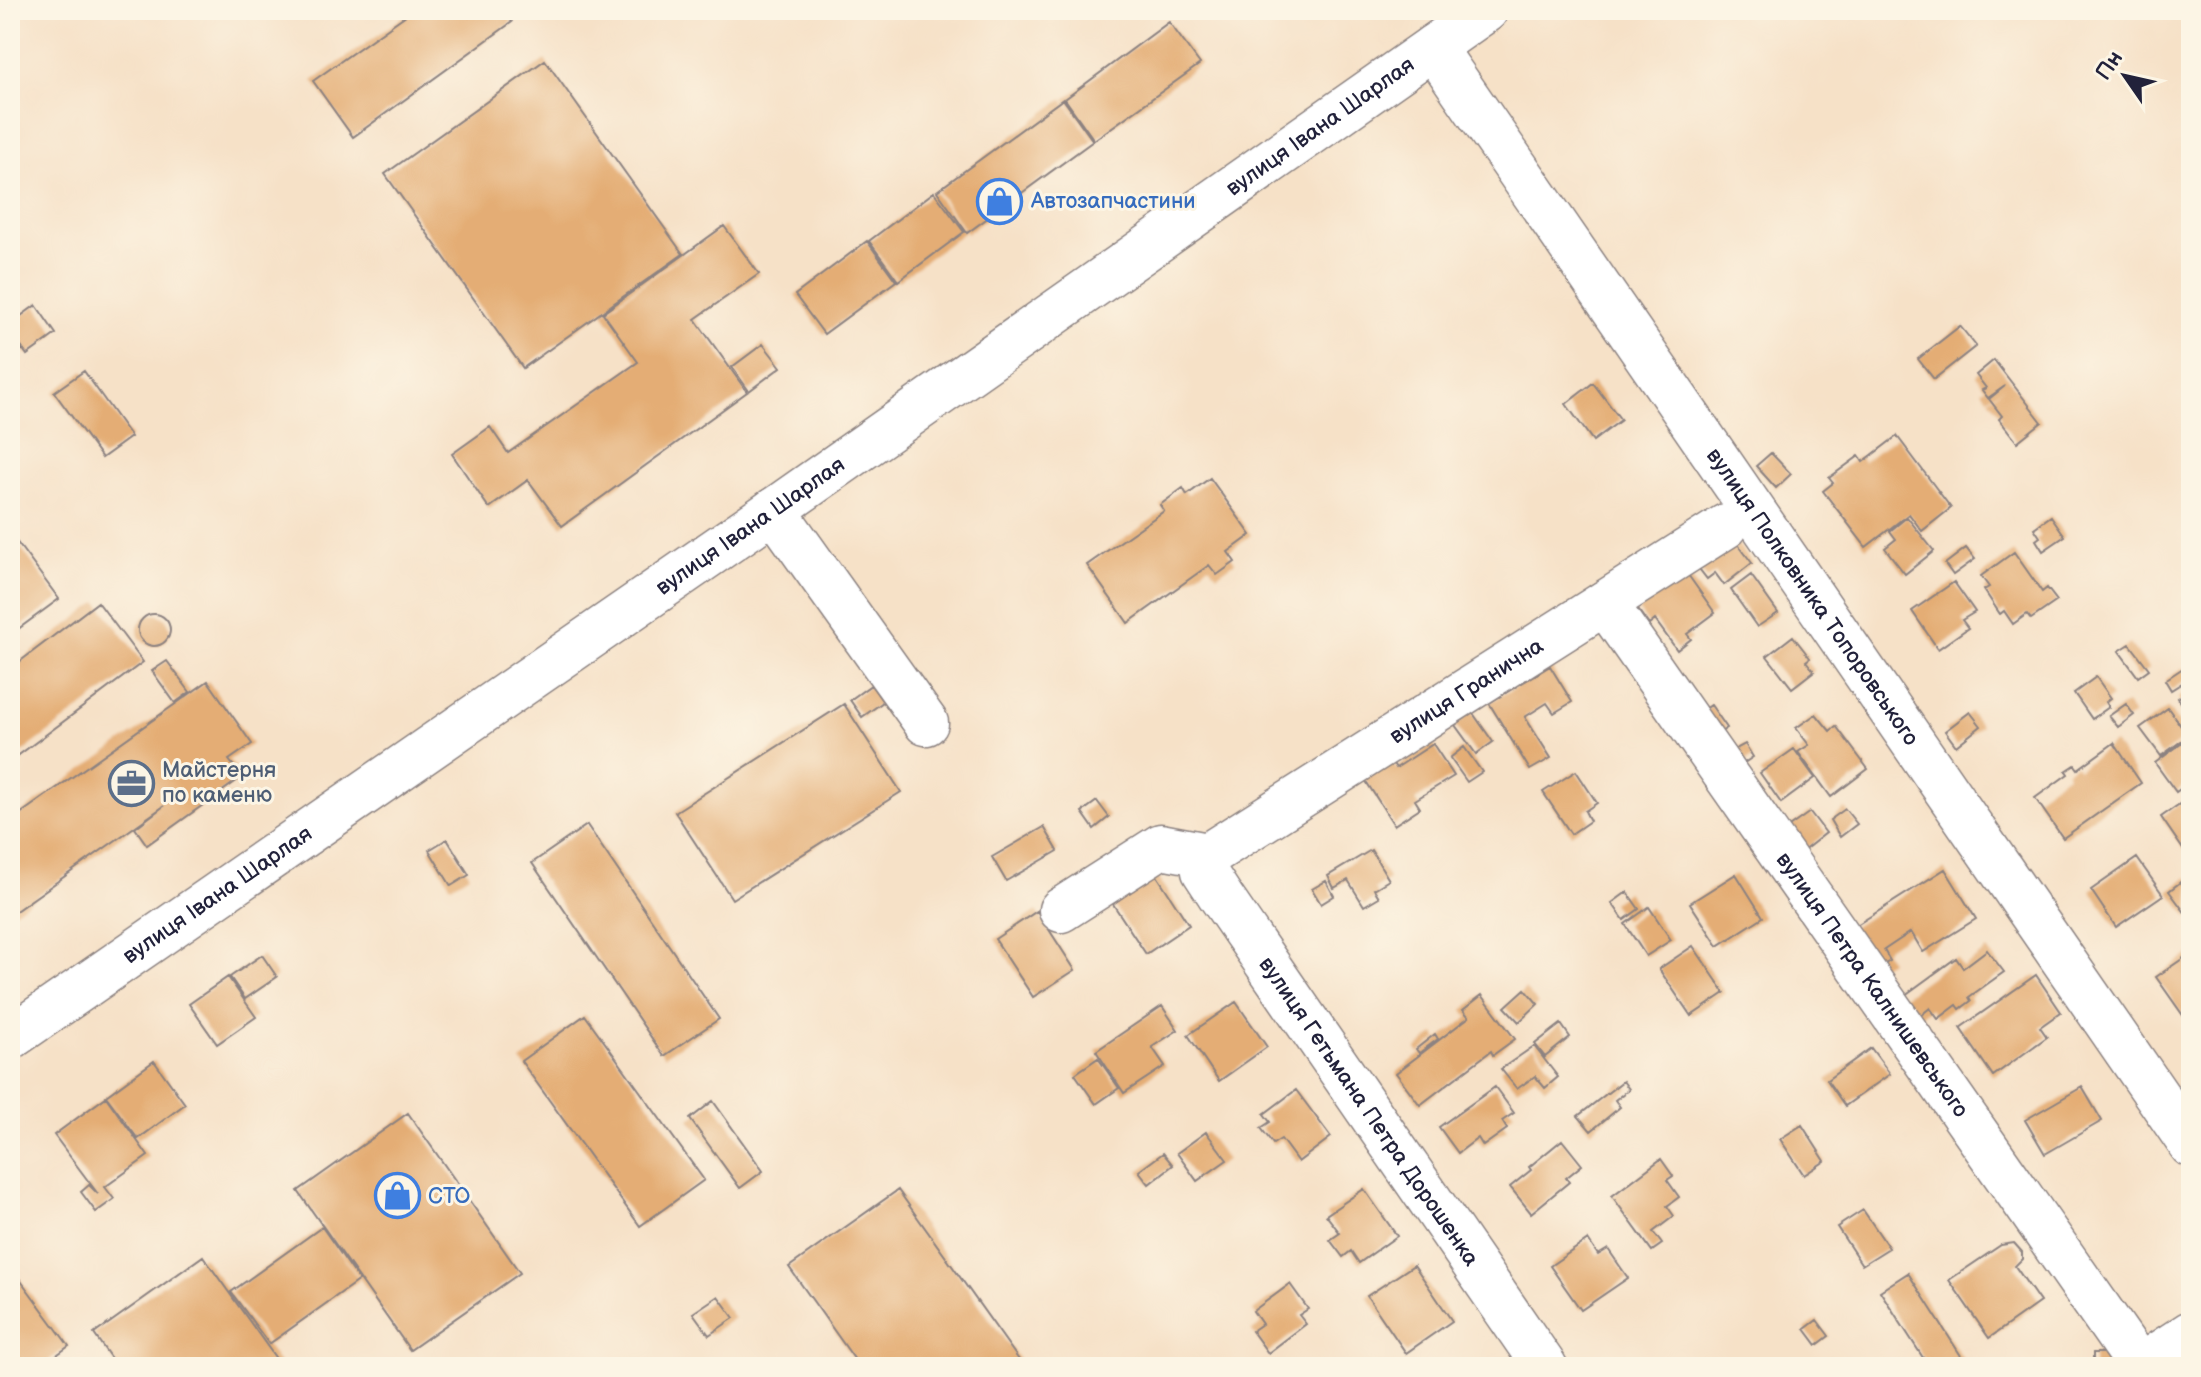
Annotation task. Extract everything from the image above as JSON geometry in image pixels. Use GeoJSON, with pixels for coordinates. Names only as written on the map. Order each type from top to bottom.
{"type":"FeatureCollection","features":[{"type":"Feature","properties":{"kind":"street","name":"вулиця Івана Шарлая"},"geometry":{"type":"LineString","coordinates":[[10,1038],[774,510],[1486,10]]}},
{"type":"Feature","properties":{"kind":"street","name":"вулиця Полковника Топоровського"},"geometry":{"type":"LineString","coordinates":[[1433,47],[2191,1145]]}},
{"type":"Feature","properties":{"kind":"street"},"geometry":{"type":"LineString","coordinates":[[774,510],[926,723]]}},
{"type":"Feature","properties":{"kind":"street","name":"вулиця Гранична"},"geometry":{"type":"LineString","coordinates":[[1208,855],[1726,526]]}},
{"type":"Feature","properties":{"kind":"street","name":"вулиця Петра Калнишевського"},"geometry":{"type":"LineString","coordinates":[[1605,603],[2139,1367]]}},
{"type":"Feature","properties":{"kind":"street"},"geometry":{"type":"LineString","coordinates":[[1061,910],[1161,846],[1208,855]]}},
{"type":"Feature","properties":{"kind":"street","name":"вулиця Гетьмана Петра Дорошенка"},"geometry":{"type":"LineString","coordinates":[[1208,855],[1204,871],[1221,897],[1545,1367]]}},
{"type":"Feature","properties":{"kind":"street"},"geometry":{"type":"LineString","coordinates":[[2139,1367],[2191,1333]]}},
{"type":"Feature","properties":{"kind":"building"},"geometry":{"type":"Polygon","coordinates":[[[413,10],[503,10],[512,22],[353,137],[313,81],[413,10]]]}},
{"type":"Feature","properties":{"kind":"building"},"geometry":{"type":"Polygon","coordinates":[[[1169,22],[1200,64],[1094,140],[1065,99],[1169,22]]]}},
{"type":"Feature","properties":{"kind":"building"},"geometry":{"type":"Polygon","coordinates":[[[545,60],[683,254],[523,368],[385,174],[545,60]]]}},
{"type":"Feature","properties":{"kind":"building"},"geometry":{"type":"Polygon","coordinates":[[[1063,99],[1093,141],[967,233],[937,191],[1063,99]]]}},
{"type":"Feature","properties":{"kind":"building"},"geometry":{"type":"Polygon","coordinates":[[[934,192],[964,232],[898,281],[869,241],[934,192]]]}},
{"type":"Feature","properties":{"kind":"building"},"geometry":{"type":"Polygon","coordinates":[[[724,226],[759,274],[695,319],[747,392],[562,526],[528,480],[489,508],[452,454],[490,427],[508,453],[638,362],[603,313],[724,226]]]}},
{"type":"Feature","properties":{"kind":"building"},"geometry":{"type":"Polygon","coordinates":[[[867,241],[896,281],[824,334],[795,295],[867,241]]]}},
{"type":"Feature","properties":{"kind":"building"},"geometry":{"type":"Polygon","coordinates":[[[36,305],[56,334],[27,355],[10,331],[10,324],[36,305]]]}},
{"type":"Feature","properties":{"kind":"building"},"geometry":{"type":"Polygon","coordinates":[[[1960,326],[1976,346],[1934,379],[1918,359],[1960,326]]]}},
{"type":"Feature","properties":{"kind":"building"},"geometry":{"type":"Polygon","coordinates":[[[10,334],[22,350],[10,359],[10,334]]]}},
{"type":"Feature","properties":{"kind":"building"},"geometry":{"type":"Polygon","coordinates":[[[763,344],[781,367],[749,391],[732,367],[763,344]]]}},
{"type":"Feature","properties":{"kind":"building"},"geometry":{"type":"Polygon","coordinates":[[[1994,360],[2042,422],[2017,442],[1999,419],[2002,416],[1989,399],[2005,386],[1988,398],[1982,390],[1986,388],[1976,375],[1994,360]]]}},
{"type":"Feature","properties":{"kind":"building"},"geometry":{"type":"Polygon","coordinates":[[[84,371],[131,437],[102,458],[54,392],[84,371]]]}},
{"type":"Feature","properties":{"kind":"building"},"geometry":{"type":"Polygon","coordinates":[[[1593,383],[1621,420],[1593,441],[1566,404],[1593,383]]]}},
{"type":"Feature","properties":{"kind":"building"},"geometry":{"type":"Polygon","coordinates":[[[1897,436],[1951,508],[1922,531],[1909,514],[1866,547],[1823,491],[1833,483],[1829,478],[1859,456],[1863,462],[1897,436]]]}},
{"type":"Feature","properties":{"kind":"building"},"geometry":{"type":"Polygon","coordinates":[[[1771,453],[1791,474],[1776,488],[1756,466],[1771,453]]]}},
{"type":"Feature","properties":{"kind":"building"},"geometry":{"type":"Polygon","coordinates":[[[1210,478],[1251,535],[1228,552],[1235,562],[1217,575],[1209,565],[1128,623],[1087,565],[1164,511],[1160,505],[1183,488],[1187,495],[1210,478]]]}},
{"type":"Feature","properties":{"kind":"building"},"geometry":{"type":"Polygon","coordinates":[[[2051,516],[2065,536],[2043,551],[2036,540],[2040,537],[2034,528],[2051,516]]]}},
{"type":"Feature","properties":{"kind":"building"},"geometry":{"type":"Polygon","coordinates":[[[1907,517],[1934,551],[1905,574],[1885,548],[1896,539],[1890,531],[1907,517]]]}},
{"type":"Feature","properties":{"kind":"building"},"geometry":{"type":"Polygon","coordinates":[[[10,533],[59,599],[10,635],[10,533]]]}},
{"type":"Feature","properties":{"kind":"building"},"geometry":{"type":"Polygon","coordinates":[[[1731,535],[1752,563],[1724,585],[1715,573],[1707,579],[1690,557],[1731,535]]]}},
{"type":"Feature","properties":{"kind":"building"},"geometry":{"type":"Polygon","coordinates":[[[1966,548],[1975,559],[1953,575],[1945,564],[1966,548]]]}},
{"type":"Feature","properties":{"kind":"building"},"geometry":{"type":"Polygon","coordinates":[[[2014,552],[2042,592],[2047,588],[2057,601],[2031,619],[2027,614],[2013,624],[2004,611],[2000,614],[1984,590],[1989,587],[1981,576],[2014,552]]]}},
{"type":"Feature","properties":{"kind":"building"},"geometry":{"type":"Polygon","coordinates":[[[1686,572],[1715,613],[1687,634],[1691,639],[1677,650],[1655,620],[1649,625],[1629,597],[1686,572]]]}},
{"type":"Feature","properties":{"kind":"building"},"geometry":{"type":"Polygon","coordinates":[[[1751,575],[1778,613],[1757,627],[1731,590],[1751,575]]]}},
{"type":"Feature","properties":{"kind":"building"},"geometry":{"type":"Polygon","coordinates":[[[1954,582],[1975,612],[1962,620],[1968,628],[1938,649],[1912,611],[1954,582]]]}},
{"type":"Feature","properties":{"kind":"building"},"geometry":{"type":"Polygon","coordinates":[[[98,602],[143,662],[12,760],[10,669],[98,602]]]}},
{"type":"Feature","properties":{"kind":"building"},"geometry":{"type":"Polygon","coordinates":[[[154,614],[165,619],[170,630],[165,641],[154,646],[143,641],[138,630],[143,619],[154,614]]]}},
{"type":"Feature","properties":{"kind":"building"},"geometry":{"type":"Polygon","coordinates":[[[1793,636],[1810,658],[1806,661],[1814,671],[1792,688],[1767,656],[1793,636]]]}},
{"type":"Feature","properties":{"kind":"building"},"geometry":{"type":"Polygon","coordinates":[[[2130,644],[2149,669],[2138,677],[2119,651],[2130,644]]]}},
{"type":"Feature","properties":{"kind":"building"},"geometry":{"type":"Polygon","coordinates":[[[167,661],[190,692],[175,703],[152,671],[167,661]]]}},
{"type":"Feature","properties":{"kind":"building"},"geometry":{"type":"Polygon","coordinates":[[[1550,666],[1572,702],[1554,713],[1547,703],[1525,717],[1551,758],[1530,770],[1489,703],[1550,666]]]}},
{"type":"Feature","properties":{"kind":"building"},"geometry":{"type":"Polygon","coordinates":[[[2183,668],[2190,678],[2171,690],[2165,680],[2183,668]]]}},
{"type":"Feature","properties":{"kind":"building"},"geometry":{"type":"Polygon","coordinates":[[[2096,677],[2111,698],[2106,702],[2109,707],[2092,719],[2074,693],[2096,677]]]}},
{"type":"Feature","properties":{"kind":"building","name":"Майстерня по каменю"},"geometry":{"type":"Polygon","coordinates":[[[208,681],[252,744],[229,760],[242,777],[147,845],[135,828],[164,806],[10,915],[10,821],[208,681]]]}},
{"type":"Feature","properties":{"kind":"building"},"geometry":{"type":"Polygon","coordinates":[[[871,685],[883,702],[862,717],[850,700],[871,685]]]}},
{"type":"Feature","properties":{"kind":"building"},"geometry":{"type":"Polygon","coordinates":[[[2191,689],[2191,717],[2178,698],[2191,689]]]}},
{"type":"Feature","properties":{"kind":"building"},"geometry":{"type":"Polygon","coordinates":[[[1463,699],[1493,742],[1476,754],[1455,725],[1464,719],[1454,705],[1463,699]]]}},
{"type":"Feature","properties":{"kind":"building"},"geometry":{"type":"Polygon","coordinates":[[[844,704],[901,792],[732,899],[675,812],[844,704]]]}},
{"type":"Feature","properties":{"kind":"building"},"geometry":{"type":"Polygon","coordinates":[[[2126,704],[2134,715],[2118,727],[2109,716],[2126,704]]]}},
{"type":"Feature","properties":{"kind":"building"},"geometry":{"type":"Polygon","coordinates":[[[1711,705],[1727,728],[1716,735],[1701,712],[1711,705]]]}},
{"type":"Feature","properties":{"kind":"building"},"geometry":{"type":"Polygon","coordinates":[[[2168,708],[2188,736],[2161,756],[2140,728],[2168,708]]]}},
{"type":"Feature","properties":{"kind":"building"},"geometry":{"type":"Polygon","coordinates":[[[1970,712],[1981,726],[1956,746],[1945,731],[1970,712]]]}},
{"type":"Feature","properties":{"kind":"building"},"geometry":{"type":"Polygon","coordinates":[[[1816,714],[1830,731],[1836,726],[1868,769],[1831,797],[1798,752],[1809,745],[1796,728],[1816,714]]]}},
{"type":"Feature","properties":{"kind":"building"},"geometry":{"type":"Polygon","coordinates":[[[2189,738],[2191,781],[2176,792],[2155,763],[2189,738]]]}},
{"type":"Feature","properties":{"kind":"building"},"geometry":{"type":"Polygon","coordinates":[[[2114,743],[2141,783],[2063,838],[2035,798],[2068,774],[2066,771],[2075,765],[2078,769],[2114,743]]]}},
{"type":"Feature","properties":{"kind":"building"},"geometry":{"type":"Polygon","coordinates":[[[1433,744],[1454,776],[1415,800],[1420,808],[1394,825],[1362,775],[1389,758],[1396,768],[1433,744]]]}},
{"type":"Feature","properties":{"kind":"building"},"geometry":{"type":"Polygon","coordinates":[[[1745,744],[1753,757],[1741,765],[1732,751],[1745,744]]]}},
{"type":"Feature","properties":{"kind":"building"},"geometry":{"type":"Polygon","coordinates":[[[1464,747],[1482,772],[1467,782],[1450,758],[1464,747]]]}},
{"type":"Feature","properties":{"kind":"building"},"geometry":{"type":"Polygon","coordinates":[[[1794,749],[1815,778],[1781,803],[1760,773],[1794,749]]]}},
{"type":"Feature","properties":{"kind":"building"},"geometry":{"type":"Polygon","coordinates":[[[1576,771],[1597,803],[1585,811],[1590,821],[1571,834],[1543,792],[1576,771]]]}},
{"type":"Feature","properties":{"kind":"building"},"geometry":{"type":"Polygon","coordinates":[[[2191,796],[2191,848],[2185,852],[2161,817],[2191,796]]]}},
{"type":"Feature","properties":{"kind":"building"},"geometry":{"type":"Polygon","coordinates":[[[1097,801],[1109,817],[1094,829],[1082,812],[1097,801]]]}},
{"type":"Feature","properties":{"kind":"building"},"geometry":{"type":"Polygon","coordinates":[[[1845,809],[1857,824],[1840,837],[1830,820],[1845,809]]]}},
{"type":"Feature","properties":{"kind":"building"},"geometry":{"type":"Polygon","coordinates":[[[1810,812],[1826,833],[1803,851],[1786,829],[1810,812]]]}},
{"type":"Feature","properties":{"kind":"building"},"geometry":{"type":"Polygon","coordinates":[[[587,825],[719,1019],[664,1056],[532,863],[587,825]]]}},
{"type":"Feature","properties":{"kind":"building"},"geometry":{"type":"Polygon","coordinates":[[[1044,827],[1058,851],[1006,881],[992,857],[1044,827]]]}},
{"type":"Feature","properties":{"kind":"building"},"geometry":{"type":"Polygon","coordinates":[[[447,839],[469,875],[451,886],[429,850],[447,839]]]}},
{"type":"Feature","properties":{"kind":"building"},"geometry":{"type":"Polygon","coordinates":[[[1371,850],[1389,880],[1374,889],[1379,897],[1364,906],[1348,880],[1334,888],[1328,876],[1371,850]]]}},
{"type":"Feature","properties":{"kind":"building"},"geometry":{"type":"Polygon","coordinates":[[[2137,858],[2163,895],[2116,927],[2091,890],[2137,858]]]}},
{"type":"Feature","properties":{"kind":"building"},"geometry":{"type":"Polygon","coordinates":[[[1945,869],[1976,919],[1923,952],[1911,932],[1884,950],[1890,961],[1878,968],[1852,928],[1945,869]]]}},
{"type":"Feature","properties":{"kind":"building"},"geometry":{"type":"Polygon","coordinates":[[[1156,874],[1189,925],[1146,954],[1113,904],[1156,874]]]}},
{"type":"Feature","properties":{"kind":"building"},"geometry":{"type":"Polygon","coordinates":[[[1736,874],[1763,917],[1718,946],[1690,903],[1736,874]]]}},
{"type":"Feature","properties":{"kind":"building"},"geometry":{"type":"Polygon","coordinates":[[[2187,877],[2191,882],[2189,918],[2169,891],[2187,877]]]}},
{"type":"Feature","properties":{"kind":"building"},"geometry":{"type":"Polygon","coordinates":[[[1326,881],[1334,896],[1321,904],[1312,889],[1326,881]]]}},
{"type":"Feature","properties":{"kind":"building"},"geometry":{"type":"Polygon","coordinates":[[[1627,892],[1639,909],[1624,920],[1612,903],[1627,892]]]}},
{"type":"Feature","properties":{"kind":"building"},"geometry":{"type":"Polygon","coordinates":[[[1649,907],[1671,940],[1646,956],[1625,924],[1649,907]]]}},
{"type":"Feature","properties":{"kind":"building"},"geometry":{"type":"Polygon","coordinates":[[[1037,911],[1075,970],[1033,997],[995,939],[1037,911]]]}},
{"type":"Feature","properties":{"kind":"building"},"geometry":{"type":"Polygon","coordinates":[[[1693,946],[1725,993],[1691,1016],[1659,969],[1693,946]]]}},
{"type":"Feature","properties":{"kind":"building"},"geometry":{"type":"Polygon","coordinates":[[[1987,950],[2004,972],[1969,997],[1971,1001],[1960,1009],[1957,1005],[1938,1019],[1930,1008],[1916,1019],[1901,998],[1956,958],[1963,968],[1987,950]]]}},
{"type":"Feature","properties":{"kind":"building"},"geometry":{"type":"Polygon","coordinates":[[[2191,953],[2191,1018],[2187,1021],[2156,977],[2191,953]]]}},
{"type":"Feature","properties":{"kind":"building"},"geometry":{"type":"Polygon","coordinates":[[[262,955],[277,977],[245,999],[230,977],[262,955]]]}},
{"type":"Feature","properties":{"kind":"building"},"geometry":{"type":"Polygon","coordinates":[[[2036,975],[2061,1012],[2040,1027],[2047,1037],[1993,1076],[1960,1028],[2036,975]]]}},
{"type":"Feature","properties":{"kind":"building"},"geometry":{"type":"Polygon","coordinates":[[[228,977],[256,1017],[217,1044],[189,1004],[228,977]]]}},
{"type":"Feature","properties":{"kind":"building"},"geometry":{"type":"Polygon","coordinates":[[[1525,989],[1538,1004],[1519,1022],[1505,1007],[1525,989]]]}},
{"type":"Feature","properties":{"kind":"building"},"geometry":{"type":"Polygon","coordinates":[[[1482,995],[1515,1039],[1493,1055],[1491,1051],[1420,1105],[1396,1073],[1469,1017],[1463,1010],[1482,995]]]}},
{"type":"Feature","properties":{"kind":"building"},"geometry":{"type":"Polygon","coordinates":[[[1236,1002],[1267,1047],[1219,1081],[1188,1035],[1236,1002]]]}},
{"type":"Feature","properties":{"kind":"building"},"geometry":{"type":"Polygon","coordinates":[[[1162,1006],[1178,1030],[1152,1047],[1165,1066],[1124,1093],[1096,1051],[1162,1006]]]}},
{"type":"Feature","properties":{"kind":"building"},"geometry":{"type":"Polygon","coordinates":[[[585,1015],[704,1180],[640,1226],[521,1061],[585,1015]]]}},
{"type":"Feature","properties":{"kind":"building"},"geometry":{"type":"Polygon","coordinates":[[[1561,1024],[1570,1037],[1545,1057],[1535,1044],[1561,1024]]]}},
{"type":"Feature","properties":{"kind":"building"},"geometry":{"type":"Polygon","coordinates":[[[1435,1034],[1438,1039],[1419,1053],[1416,1049],[1435,1034]]]}},
{"type":"Feature","properties":{"kind":"building"},"geometry":{"type":"Polygon","coordinates":[[[1534,1046],[1558,1077],[1545,1088],[1535,1076],[1517,1089],[1501,1069],[1534,1046]]]}},
{"type":"Feature","properties":{"kind":"building"},"geometry":{"type":"Polygon","coordinates":[[[1871,1048],[1890,1074],[1845,1106],[1827,1080],[1871,1048]]]}},
{"type":"Feature","properties":{"kind":"building"},"geometry":{"type":"Polygon","coordinates":[[[1098,1058],[1119,1088],[1096,1104],[1075,1074],[1098,1058]]]}},
{"type":"Feature","properties":{"kind":"building"},"geometry":{"type":"Polygon","coordinates":[[[154,1061],[185,1104],[138,1139],[106,1096],[154,1061]]]}},
{"type":"Feature","properties":{"kind":"building"},"geometry":{"type":"Polygon","coordinates":[[[1623,1081],[1629,1089],[1615,1100],[1620,1107],[1591,1131],[1578,1116],[1623,1081]]]}},
{"type":"Feature","properties":{"kind":"building"},"geometry":{"type":"Polygon","coordinates":[[[1495,1087],[1514,1113],[1502,1121],[1507,1129],[1483,1146],[1478,1138],[1458,1153],[1439,1127],[1495,1087]]]}},
{"type":"Feature","properties":{"kind":"building"},"geometry":{"type":"Polygon","coordinates":[[[2082,1087],[2102,1121],[2045,1154],[2025,1120],[2082,1087]]]}},
{"type":"Feature","properties":{"kind":"building"},"geometry":{"type":"Polygon","coordinates":[[[1296,1090],[1331,1137],[1298,1162],[1281,1139],[1273,1144],[1261,1128],[1270,1122],[1264,1114],[1296,1090]]]}},
{"type":"Feature","properties":{"kind":"building"},"geometry":{"type":"Polygon","coordinates":[[[106,1097],[148,1156],[105,1187],[114,1199],[96,1212],[81,1192],[89,1185],[98,1194],[54,1135],[106,1097]]]}},
{"type":"Feature","properties":{"kind":"building"},"geometry":{"type":"Polygon","coordinates":[[[713,1101],[763,1171],[740,1188],[690,1119],[713,1101]]]}},
{"type":"Feature","properties":{"kind":"building"},"geometry":{"type":"Polygon","coordinates":[[[408,1113],[520,1273],[410,1350],[298,1191],[408,1113]]]}},
{"type":"Feature","properties":{"kind":"building"},"geometry":{"type":"Polygon","coordinates":[[[1802,1125],[1825,1161],[1804,1175],[1780,1139],[1802,1125]]]}},
{"type":"Feature","properties":{"kind":"building"},"geometry":{"type":"Polygon","coordinates":[[[1206,1132],[1227,1160],[1197,1181],[1177,1153],[1206,1132]]]}},
{"type":"Feature","properties":{"kind":"building"},"geometry":{"type":"Polygon","coordinates":[[[1562,1140],[1582,1165],[1566,1178],[1569,1182],[1531,1213],[1510,1187],[1562,1140]]]}},
{"type":"Feature","properties":{"kind":"building"},"geometry":{"type":"Polygon","coordinates":[[[1163,1153],[1173,1165],[1149,1184],[1139,1171],[1163,1153]]]}},
{"type":"Feature","properties":{"kind":"building"},"geometry":{"type":"Polygon","coordinates":[[[1661,1159],[1673,1176],[1667,1180],[1679,1197],[1667,1206],[1674,1216],[1653,1232],[1662,1244],[1652,1251],[1612,1196],[1661,1159]]]}},
{"type":"Feature","properties":{"kind":"building"},"geometry":{"type":"Polygon","coordinates":[[[1364,1189],[1397,1236],[1359,1263],[1351,1251],[1343,1257],[1330,1240],[1340,1233],[1326,1215],[1364,1189]]]}},
{"type":"Feature","properties":{"kind":"building"},"geometry":{"type":"Polygon","coordinates":[[[898,1190],[1024,1367],[860,1367],[789,1267],[898,1190]]]}},
{"type":"Feature","properties":{"kind":"building"},"geometry":{"type":"Polygon","coordinates":[[[1863,1210],[1889,1248],[1862,1265],[1837,1227],[1863,1210]]]}},
{"type":"Feature","properties":{"kind":"building"},"geometry":{"type":"Polygon","coordinates":[[[322,1227],[359,1280],[269,1344],[231,1292],[322,1227]]]}},
{"type":"Feature","properties":{"kind":"building"},"geometry":{"type":"Polygon","coordinates":[[[1588,1240],[1598,1255],[1608,1249],[1628,1278],[1581,1310],[1550,1266],[1588,1240]]]}},
{"type":"Feature","properties":{"kind":"building"},"geometry":{"type":"Polygon","coordinates":[[[2014,1243],[2022,1252],[2022,1259],[2015,1266],[2040,1302],[1989,1338],[1949,1280],[2001,1245],[2014,1243]]]}},
{"type":"Feature","properties":{"kind":"building"},"geometry":{"type":"Polygon","coordinates":[[[203,1256],[282,1367],[117,1367],[94,1334],[203,1256]]]}},
{"type":"Feature","properties":{"kind":"building"},"geometry":{"type":"Polygon","coordinates":[[[1414,1265],[1452,1321],[1406,1353],[1367,1296],[1414,1265]]]}},
{"type":"Feature","properties":{"kind":"building"},"geometry":{"type":"Polygon","coordinates":[[[10,1266],[69,1346],[40,1367],[15,1367],[10,1361],[10,1266]]]}},
{"type":"Feature","properties":{"kind":"building"},"geometry":{"type":"Polygon","coordinates":[[[1908,1273],[1963,1359],[1951,1367],[1929,1367],[1880,1291],[1908,1273]]]}},
{"type":"Feature","properties":{"kind":"building"},"geometry":{"type":"Polygon","coordinates":[[[1290,1284],[1308,1309],[1299,1315],[1306,1324],[1268,1353],[1252,1331],[1262,1324],[1253,1311],[1290,1284]]]}},
{"type":"Feature","properties":{"kind":"building"},"geometry":{"type":"Polygon","coordinates":[[[718,1296],[734,1318],[709,1335],[693,1313],[718,1296]]]}},
{"type":"Feature","properties":{"kind":"building"},"geometry":{"type":"Polygon","coordinates":[[[1817,1320],[1829,1336],[1817,1345],[1805,1329],[1817,1320]]]}},
{"type":"Feature","properties":{"kind":"building"},"geometry":{"type":"Polygon","coordinates":[[[2093,1353],[2108,1353],[2108,1367],[2093,1367],[2093,1353]]]}},
{"type":"Feature","properties":{"kind":"place","name":"Автозапчастини"},"geometry":{"type":"Point","coordinates":[1000,201]}},
{"type":"Feature","properties":{"kind":"place","name":"Майстерня по каменю"},"geometry":{"type":"Point","coordinates":[131,783]}},
{"type":"Feature","properties":{"kind":"place","name":"СТО"},"geometry":{"type":"Point","coordinates":[397,1196]}}]}
